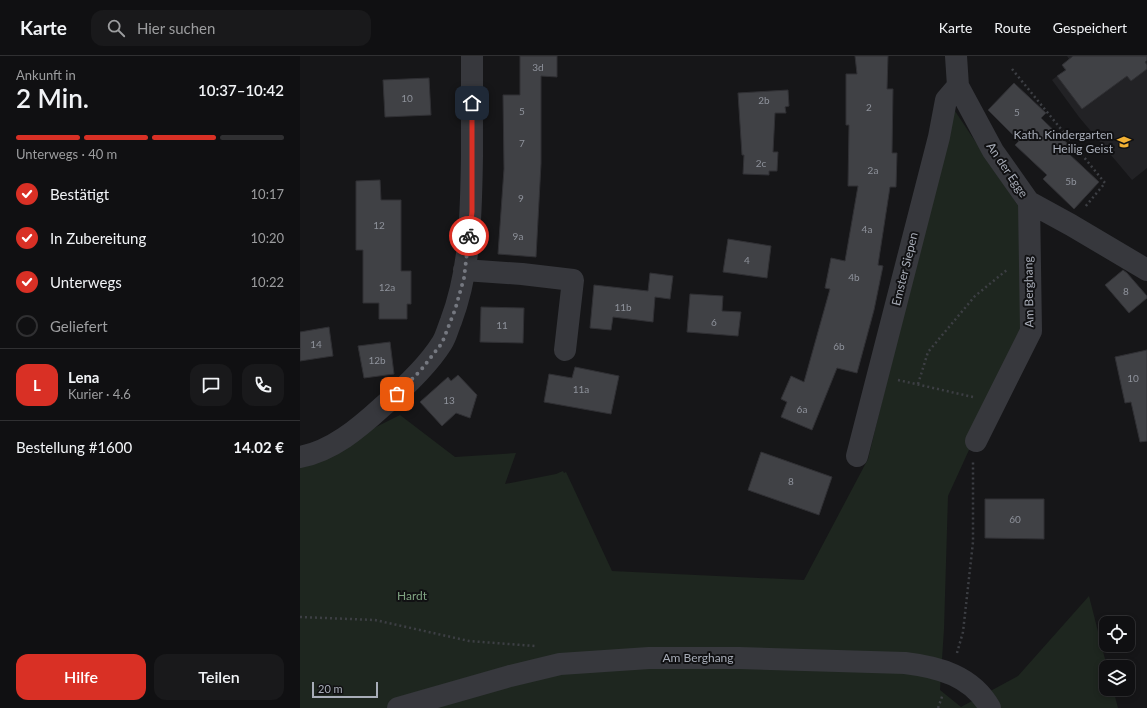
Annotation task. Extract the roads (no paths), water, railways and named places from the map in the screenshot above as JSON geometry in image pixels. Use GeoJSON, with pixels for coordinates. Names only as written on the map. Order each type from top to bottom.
{"type":"FeatureCollection","features":[{"type":"Feature","properties":{"kind":"street"},"geometry":{"type":"LineString","coordinates":[[300,456],[311,454],[335,443],[359,427],[397,394],[421,370],[442,343],[455,310],[464,278],[472,212],[472,56]]}},
{"type":"Feature","properties":{"kind":"street","name":"An der Egge"},"geometry":{"type":"LineString","coordinates":[[956,56],[958,86],[993,151],[1029,202],[1147,270]]}},
{"type":"Feature","properties":{"kind":"street","name":"Emster Siepen"},"geometry":{"type":"LineString","coordinates":[[857,456],[939,138],[946,100],[958,86]]}},
{"type":"Feature","properties":{"kind":"street","name":"Am Berghang"},"geometry":{"type":"LineString","coordinates":[[976,441],[1031,331],[1029,202]]}},
{"type":"Feature","properties":{"kind":"street"},"geometry":{"type":"LineString","coordinates":[[464,270],[522,274],[573,280],[565,350]]}},
{"type":"Feature","properties":{"kind":"street","name":"Am Berghang"},"geometry":{"type":"LineString","coordinates":[[398,708],[510,676],[560,664],[650,658],[739,658],[905,663],[929,666],[950,673],[964,680],[976,690],[990,708]]}},
{"type":"Feature","properties":{"kind":"place","name":"Kath. Kindergarten Heilig Geist"},"geometry":{"type":"Point","coordinates":[1124,142]}},
{"type":"Feature","properties":{"kind":"park label","name":"Hardt"},"geometry":{"type":"Point","coordinates":[412,596]}}]}
